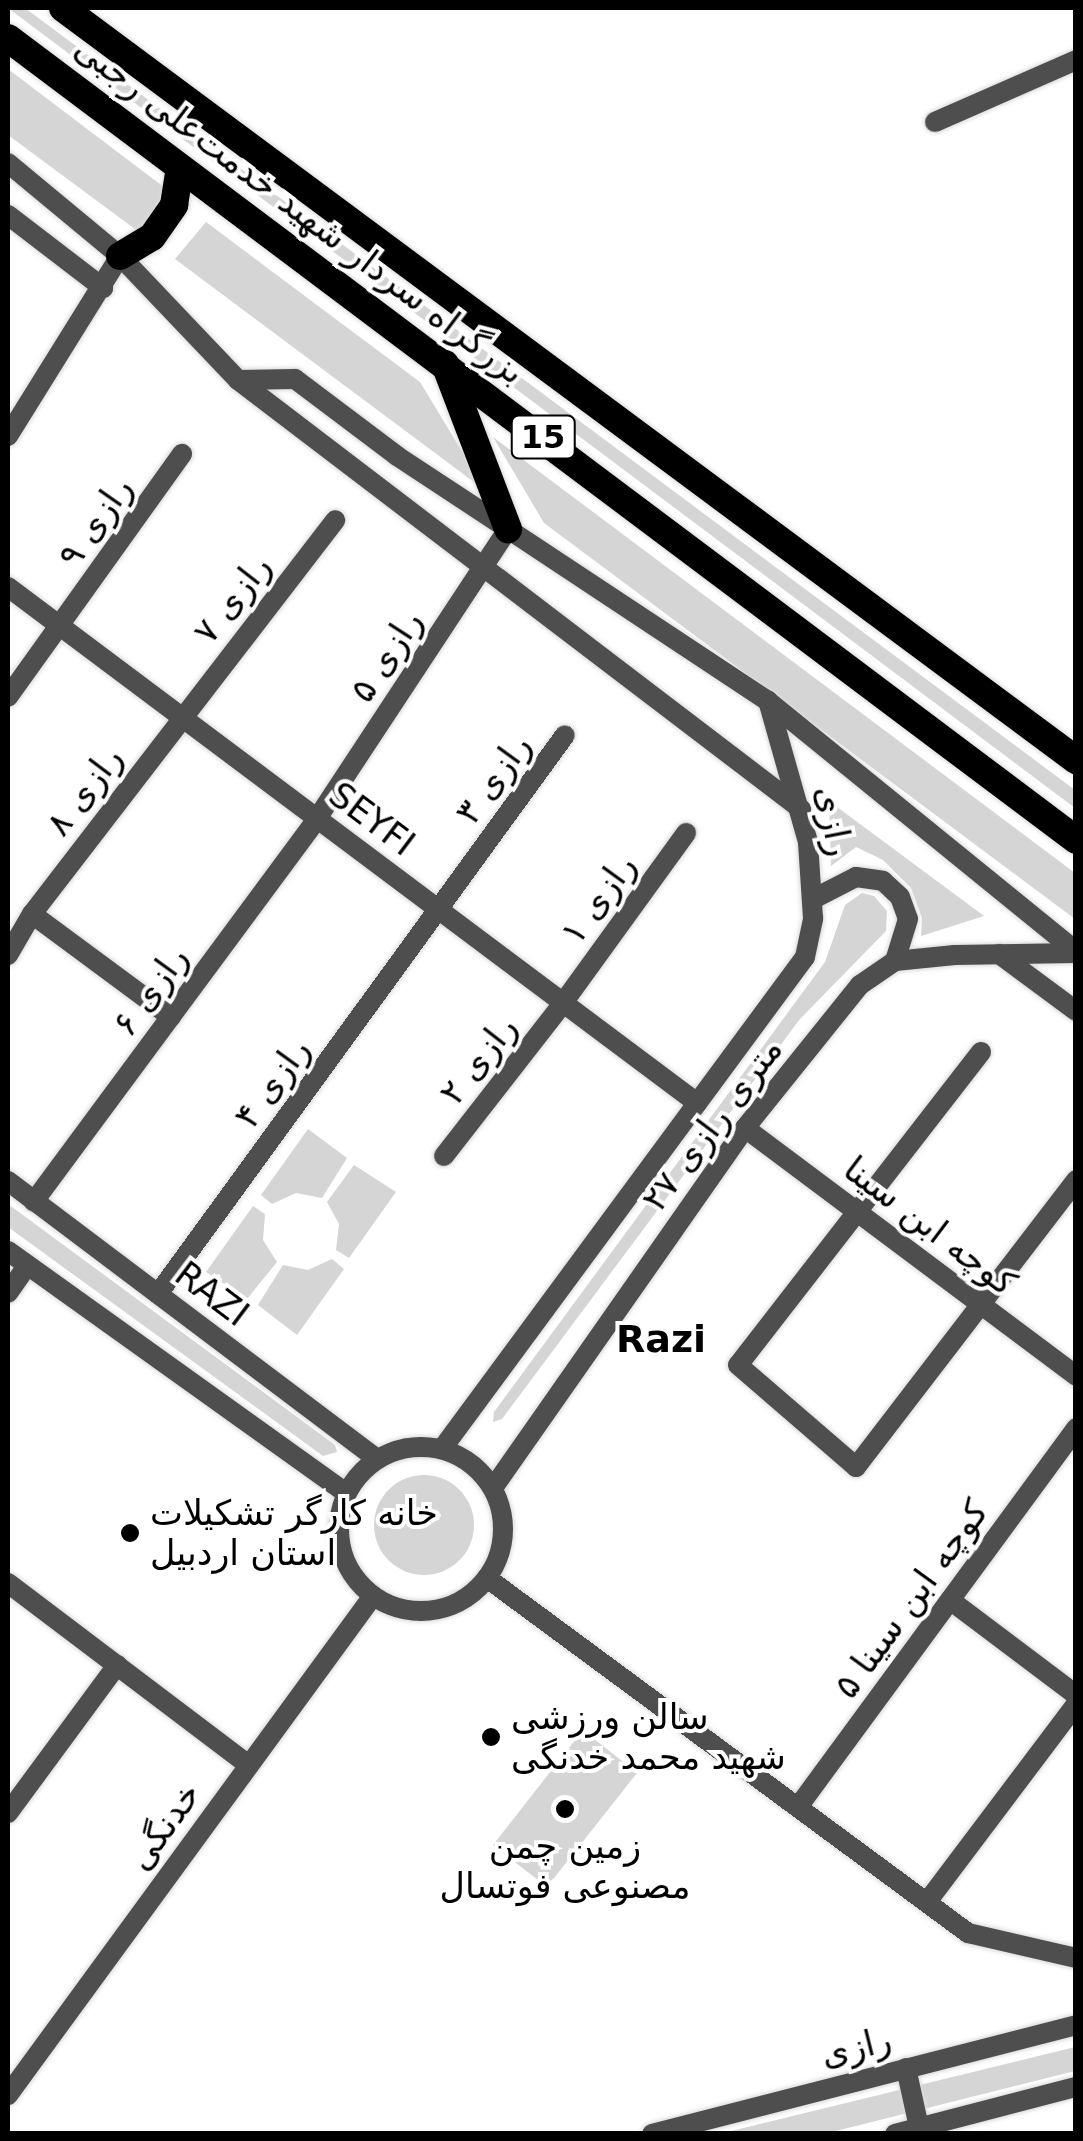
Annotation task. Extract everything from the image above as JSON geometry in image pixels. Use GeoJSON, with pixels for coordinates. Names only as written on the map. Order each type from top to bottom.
{"type":"FeatureCollection","features":[{"type":"Feature","properties":{"kind":"highway","name":"بزرگراه سردار شهید خدمت‌علی رجبی"},"geometry":{"type":"LineString","coordinates":[[63,8],[1076,760]]}},
{"type":"Feature","properties":{"kind":"highway","name":"بزرگراه سردار شهید خدمت‌علی رجبی"},"geometry":{"type":"LineString","coordinates":[[8,38],[1076,840]]}},
{"type":"Feature","properties":{"kind":"highway"},"geometry":{"type":"LineString","coordinates":[[120,256],[152,237],[174,205],[180,169]]}},
{"type":"Feature","properties":{"kind":"highway"},"geometry":{"type":"LineString","coordinates":[[444,363],[508,529]]}},
{"type":"Feature","properties":{"kind":"street"},"geometry":{"type":"LineString","coordinates":[[935,122],[1076,60]]}},
{"type":"Feature","properties":{"kind":"street"},"geometry":{"type":"LineString","coordinates":[[8,163],[120,256],[238,380],[801,809]]}},
{"type":"Feature","properties":{"kind":"street"},"geometry":{"type":"LineString","coordinates":[[8,214],[103,288]]}},
{"type":"Feature","properties":{"kind":"street"},"geometry":{"type":"LineString","coordinates":[[8,436],[120,256]]}},
{"type":"Feature","properties":{"kind":"street"},"geometry":{"type":"LineString","coordinates":[[238,380],[295,379],[397,456],[768,701],[1076,952]]}},
{"type":"Feature","properties":{"kind":"street","name":"رازی ۹"},"geometry":{"type":"LineString","coordinates":[[8,698],[182,454]]}},
{"type":"Feature","properties":{"kind":"street","name":"رازی ۷"},"geometry":{"type":"LineString","coordinates":[[182,717],[334,520]]}},
{"type":"Feature","properties":{"kind":"street","name":"رازی ۵"},"geometry":{"type":"LineString","coordinates":[[317,819],[508,529]]}},
{"type":"Feature","properties":{"kind":"street","name":"SEYFI"},"geometry":{"type":"LineString","coordinates":[[8,587],[697,1103]]}},
{"type":"Feature","properties":{"kind":"street","name":"رازی"},"geometry":{"type":"LineString","coordinates":[[768,701],[801,809],[813,899],[805,958]]}},
{"type":"Feature","properties":{"kind":"street","name":"رازی ۸"},"geometry":{"type":"LineString","coordinates":[[8,955],[32,914],[182,717]]}},
{"type":"Feature","properties":{"kind":"street","name":"رازی ۳"},"geometry":{"type":"LineString","coordinates":[[438,909],[566,735]]}},
{"type":"Feature","properties":{"kind":"street","name":"رازی ۶"},"geometry":{"type":"LineString","coordinates":[[34,1202],[317,819]]}},
{"type":"Feature","properties":{"kind":"street","name":"رازی ۱"},"geometry":{"type":"LineString","coordinates":[[564,1003],[686,833]]}},
{"type":"Feature","properties":{"kind":"street"},"geometry":{"type":"LineString","coordinates":[[813,899],[856,876],[882,881],[900,896],[908,919],[895,962],[1076,952]]}},
{"type":"Feature","properties":{"kind":"street","name":"رازی ۴"},"geometry":{"type":"LineString","coordinates":[[158,1294],[438,909]]}},
{"type":"Feature","properties":{"kind":"street"},"geometry":{"type":"LineString","coordinates":[[32,914],[171,1017]]}},
{"type":"Feature","properties":{"kind":"street"},"geometry":{"type":"LineString","coordinates":[[999,954],[1076,1010]]}},
{"type":"Feature","properties":{"kind":"street","name":"۲۷ متری رازی"},"geometry":{"type":"LineString","coordinates":[[442,1449],[805,958]]}},
{"type":"Feature","properties":{"kind":"street","name":"۲۷ متری رازی"},"geometry":{"type":"LineString","coordinates":[[492,1488],[746,1128],[860,985],[895,962]]}},
{"type":"Feature","properties":{"kind":"street","name":"رازی ۲"},"geometry":{"type":"LineString","coordinates":[[444,1156],[564,1003]]}},
{"type":"Feature","properties":{"kind":"street"},"geometry":{"type":"LineString","coordinates":[[980,1052],[738,1365],[856,1466],[1076,1180]]}},
{"type":"Feature","properties":{"kind":"street","name":"کوچه ابن سینا"},"geometry":{"type":"LineString","coordinates":[[746,1128],[1076,1376]]}},
{"type":"Feature","properties":{"kind":"street","name":"RAZI"},"geometry":{"type":"LineString","coordinates":[[8,1181],[376,1459]]}},
{"type":"Feature","properties":{"kind":"street"},"geometry":{"type":"LineString","coordinates":[[8,1251],[346,1493]]}},
{"type":"Feature","properties":{"kind":"street"},"geometry":{"type":"LineString","coordinates":[[8,1293],[27,1266]]}},
{"type":"Feature","properties":{"kind":"street","name":"کوچه ابن سینا ۵"},"geometry":{"type":"LineString","coordinates":[[798,1808],[1076,1428]]}},
{"type":"Feature","properties":{"kind":"street"},"geometry":{"type":"LineString","coordinates":[[419,1446],[442,1449],[480,1471],[502,1510],[503,1534],[487,1578],[469,1596],[446,1607],[420,1611],[395,1607],[372,1596],[352,1575],[340,1549],[338,1521],[346,1493],[376,1459],[419,1446]]}},
{"type":"Feature","properties":{"kind":"street"},"geometry":{"type":"LineString","coordinates":[[487,1578],[968,1932],[1076,1958]]}},
{"type":"Feature","properties":{"kind":"street"},"geometry":{"type":"LineString","coordinates":[[8,1583],[249,1765]]}},
{"type":"Feature","properties":{"kind":"street","name":"خدنگی"},"geometry":{"type":"LineString","coordinates":[[8,2095],[372,1596]]}},
{"type":"Feature","properties":{"kind":"street"},"geometry":{"type":"LineString","coordinates":[[950,1600],[1076,1695]]}},
{"type":"Feature","properties":{"kind":"street"},"geometry":{"type":"LineString","coordinates":[[8,1814],[117,1665]]}},
{"type":"Feature","properties":{"kind":"street"},"geometry":{"type":"LineString","coordinates":[[927,1902],[1076,1704]]}},
{"type":"Feature","properties":{"kind":"street","name":"رازی"},"geometry":{"type":"LineString","coordinates":[[652,2134],[1076,2026]]}},
{"type":"Feature","properties":{"kind":"street"},"geometry":{"type":"LineString","coordinates":[[906,2068],[919,2127]]}},
{"type":"Feature","properties":{"kind":"street"},"geometry":{"type":"LineString","coordinates":[[895,2134],[1076,2086]]}},
{"type":"Feature","properties":{"kind":"shaded area"},"geometry":{"type":"Polygon","coordinates":[[[8,8],[25,8],[1075,790],[1075,808],[8,8]]]}},
{"type":"Feature","properties":{"kind":"shaded area"},"geometry":{"type":"Polygon","coordinates":[[[8,69],[169,191],[139,232],[8,135],[8,69]]]}},
{"type":"Feature","properties":{"kind":"shaded area"},"geometry":{"type":"Polygon","coordinates":[[[206,222],[420,382],[486,491],[175,259],[206,222]]]}},
{"type":"Feature","properties":{"kind":"shaded area"},"geometry":{"type":"Polygon","coordinates":[[[493,437],[1075,873],[1075,919],[544,523],[493,437]]]}},
{"type":"Feature","properties":{"kind":"shaded area"},"geometry":{"type":"Polygon","coordinates":[[[829,801],[984,916],[921,936],[922,918],[911,888],[883,860],[856,847],[831,866],[829,801]]]}},
{"type":"Feature","properties":{"kind":"shaded area"},"geometry":{"type":"Polygon","coordinates":[[[862,893],[874,896],[887,911],[886,931],[800,1019],[502,1419],[493,1422],[494,1412],[825,962],[845,905],[862,893]]]}},
{"type":"Feature","properties":{"kind":"shaded area"},"geometry":{"type":"Polygon","coordinates":[[[308,1129],[347,1158],[322,1198],[296,1193],[272,1204],[261,1195],[308,1129]]]}},
{"type":"Feature","properties":{"kind":"shaded area"},"geometry":{"type":"Polygon","coordinates":[[[354,1165],[396,1192],[349,1258],[336,1250],[339,1224],[327,1202],[354,1165]]]}},
{"type":"Feature","properties":{"kind":"shaded area"},"geometry":{"type":"Polygon","coordinates":[[[8,1204],[335,1445],[337,1452],[323,1456],[8,1227],[8,1204]]]}},
{"type":"Feature","properties":{"kind":"shaded area"},"geometry":{"type":"Polygon","coordinates":[[[253,1206],[265,1214],[263,1240],[277,1262],[247,1299],[206,1272],[253,1206]]]}},
{"type":"Feature","properties":{"kind":"shaded area"},"geometry":{"type":"Polygon","coordinates":[[[332,1259],[344,1269],[297,1335],[258,1305],[283,1265],[308,1270],[332,1259]]]}},
{"type":"Feature","properties":{"kind":"shaded area"},"geometry":{"type":"Polygon","coordinates":[[[424,1475],[443,1479],[459,1490],[470,1506],[474,1525],[470,1544],[459,1560],[443,1571],[424,1575],[405,1571],[389,1560],[378,1544],[374,1525],[378,1506],[389,1490],[405,1479],[424,1475]]]}},
{"type":"Feature","properties":{"kind":"shaded area","name":"زمین چمن مصنوعی فوتسال"},"geometry":{"type":"Polygon","coordinates":[[[583,1730],[637,1773],[547,1887],[493,1845],[583,1730]]]}},
{"type":"Feature","properties":{"kind":"shaded area"},"geometry":{"type":"Polygon","coordinates":[[[1075,2047],[1075,2071],[828,2133],[719,2134],[1075,2047]]]}},
{"type":"Feature","properties":{"kind":"place","name":"خانه کارگر تشکیلات استان اردبیل"},"geometry":{"type":"Point","coordinates":[130,1533]}},
{"type":"Feature","properties":{"kind":"place","name":"سالن ورزشی شهید محمد خدنگی"},"geometry":{"type":"Point","coordinates":[491,1737]}},
{"type":"Feature","properties":{"kind":"place","name":"زمین چمن مصنوعی فوتسال"},"geometry":{"type":"Point","coordinates":[565,1809]}},
{"type":"Feature","properties":{"kind":"district","name":"Razi"},"geometry":{"type":"Point","coordinates":[661,1340]}}]}
